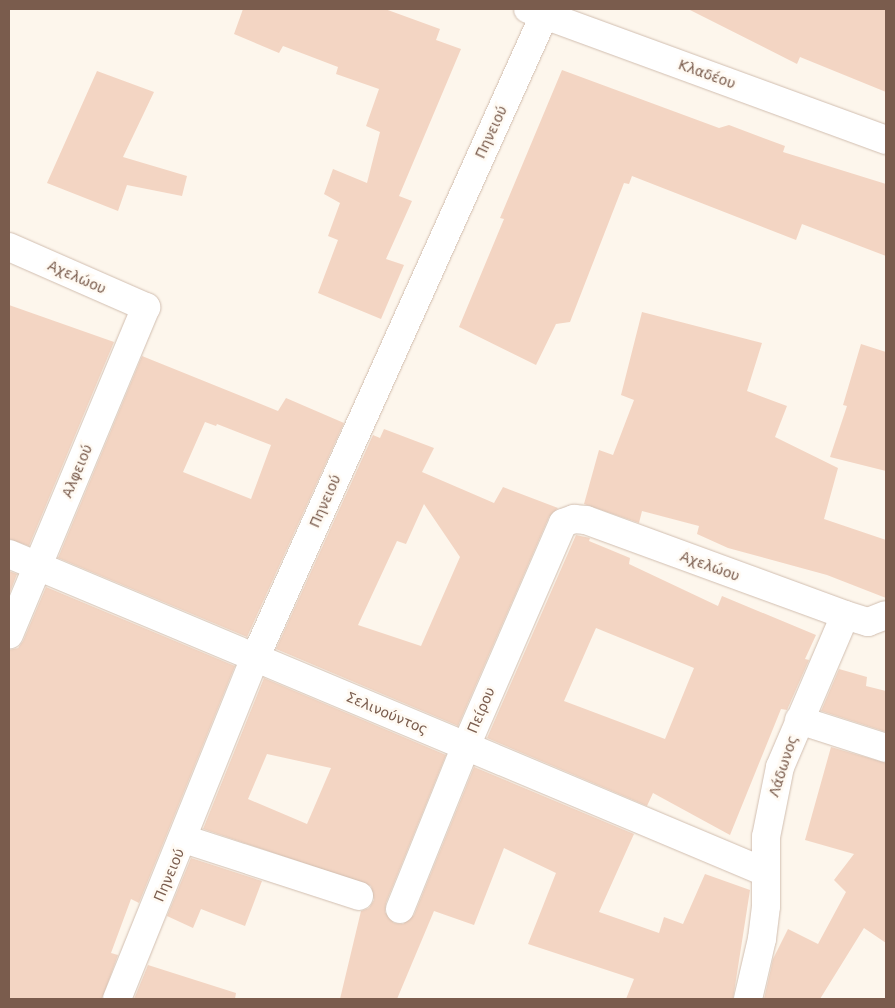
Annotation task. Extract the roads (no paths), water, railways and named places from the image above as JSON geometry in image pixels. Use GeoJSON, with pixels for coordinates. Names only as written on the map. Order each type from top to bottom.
{"type":"FeatureCollection","features":[{"type":"Feature","properties":{"kind":"street","name":"Κλαδέου"},"geometry":{"type":"LineString","coordinates":[[540,11],[886,140]]}},
{"type":"Feature","properties":{"kind":"street","name":"Πηνειού"},"geometry":{"type":"LineString","coordinates":[[118,999],[256,658],[540,11]]}},
{"type":"Feature","properties":{"kind":"street","name":"Αχελώου"},"geometry":{"type":"LineString","coordinates":[[9,246],[146,307]]}},
{"type":"Feature","properties":{"kind":"street","name":"Αλφειού"},"geometry":{"type":"LineString","coordinates":[[9,635],[146,307]]}},
{"type":"Feature","properties":{"kind":"street","name":"Αχελώου"},"geometry":{"type":"LineString","coordinates":[[574,519],[586,520],[845,615]]}},
{"type":"Feature","properties":{"kind":"street","name":"Πείρου"},"geometry":{"type":"LineString","coordinates":[[400,909],[466,746],[557,531],[563,523],[574,519]]}},
{"type":"Feature","properties":{"kind":"street","name":"Σελινούντος"},"geometry":{"type":"LineString","coordinates":[[9,554],[765,872]]}},
{"type":"Feature","properties":{"kind":"street"},"geometry":{"type":"LineString","coordinates":[[845,615],[868,622],[886,615]]}},
{"type":"Feature","properties":{"kind":"street","name":"Λάδωνος"},"geometry":{"type":"LineString","coordinates":[[748,999],[763,931],[766,837],[774,789],[799,720],[845,615]]}},
{"type":"Feature","properties":{"kind":"street"},"geometry":{"type":"LineString","coordinates":[[799,720],[886,748]]}},
{"type":"Feature","properties":{"kind":"street"},"geometry":{"type":"LineString","coordinates":[[184,839],[359,896]]}}]}
